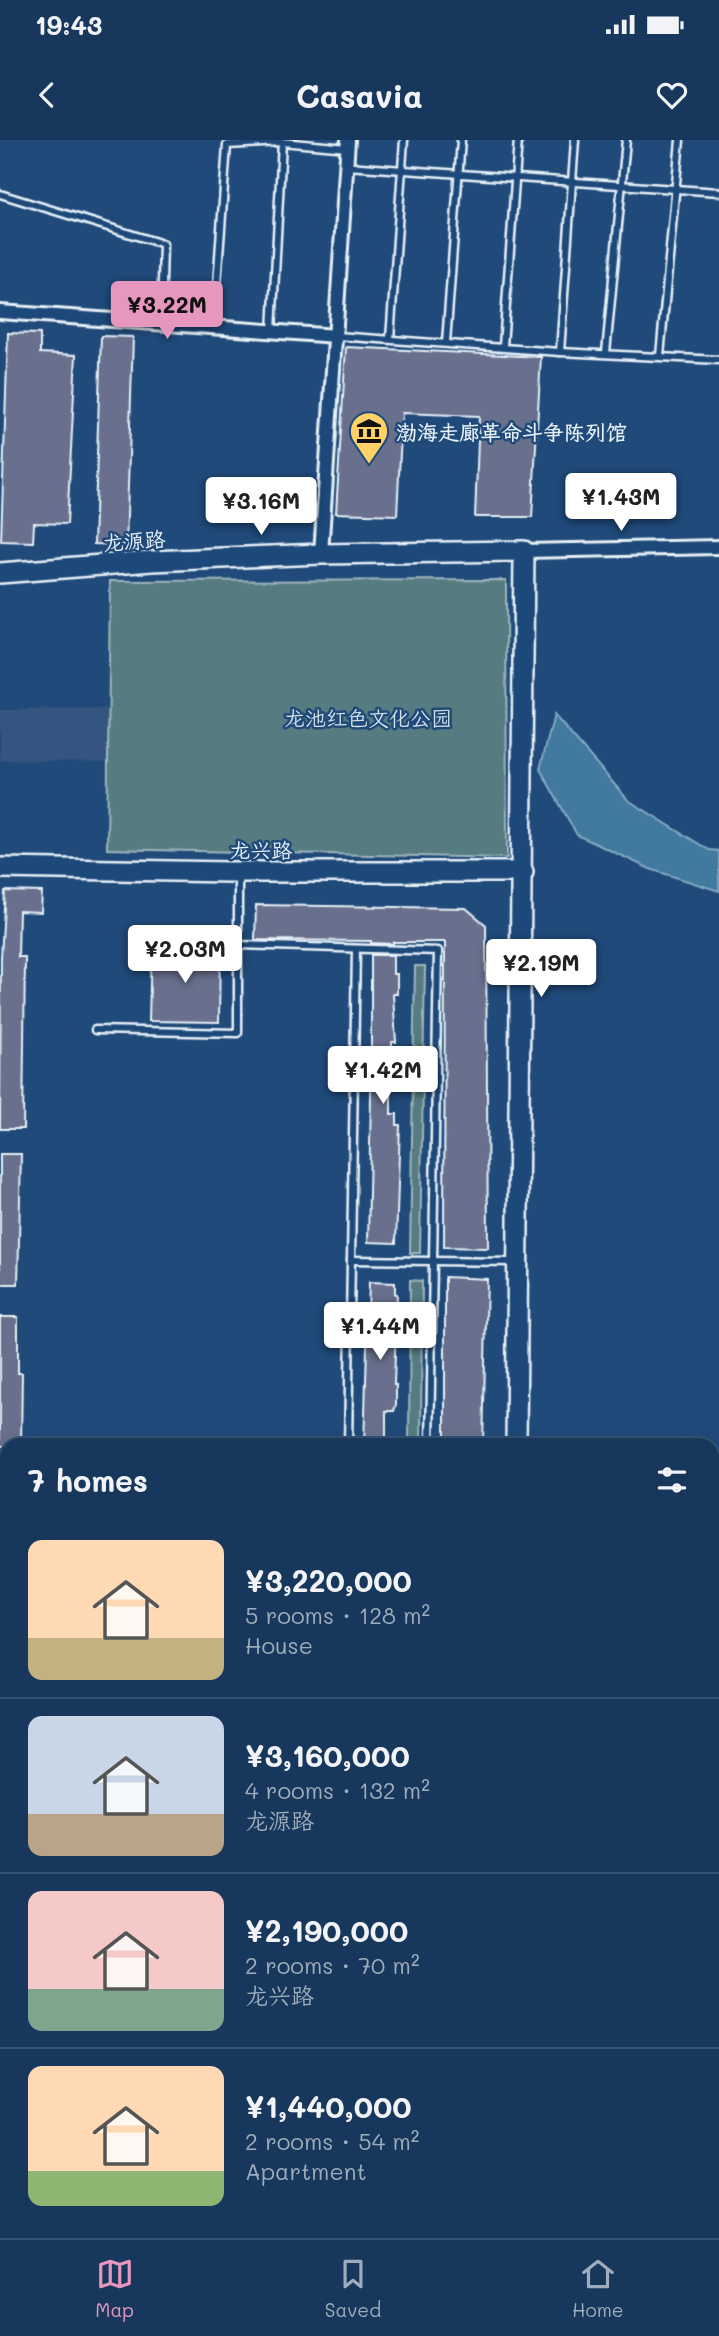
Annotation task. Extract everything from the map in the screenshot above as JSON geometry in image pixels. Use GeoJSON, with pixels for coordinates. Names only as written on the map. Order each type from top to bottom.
{"type":"FeatureCollection","features":[{"type":"Feature","properties":{"kind":"street"},"geometry":{"type":"LineString","coordinates":[[321,554],[347,144]]}},
{"type":"Feature","properties":{"kind":"street"},"geometry":{"type":"LineString","coordinates":[[0,312],[336,336]]}},
{"type":"Feature","properties":{"kind":"street"},"geometry":{"type":"LineString","coordinates":[[516,1438],[524,551],[719,547]]}},
{"type":"Feature","properties":{"kind":"street","name":"龙源路"},"geometry":{"type":"LineString","coordinates":[[0,573],[152,561],[321,554],[524,551]]}},
{"type":"Feature","properties":{"kind":"street","name":"龙兴路"},"geometry":{"type":"LineString","coordinates":[[0,868],[238,872],[523,872]]}},
{"type":"Feature","properties":{"kind":"lane"},"geometry":{"type":"LineString","coordinates":[[390,339],[404,140]]}},
{"type":"Feature","properties":{"kind":"lane"},"geometry":{"type":"LineString","coordinates":[[446,343],[461,140]]}},
{"type":"Feature","properties":{"kind":"lane"},"geometry":{"type":"LineString","coordinates":[[503,346],[518,140]]}},
{"type":"Feature","properties":{"kind":"lane"},"geometry":{"type":"LineString","coordinates":[[560,352],[575,140]]}},
{"type":"Feature","properties":{"kind":"lane"},"geometry":{"type":"LineString","coordinates":[[606,353],[626,140]]}},
{"type":"Feature","properties":{"kind":"lane"},"geometry":{"type":"LineString","coordinates":[[660,356],[680,140]]}},
{"type":"Feature","properties":{"kind":"lane"},"geometry":{"type":"LineString","coordinates":[[272,331],[282,142]]}},
{"type":"Feature","properties":{"kind":"lane"},"geometry":{"type":"LineString","coordinates":[[214,327],[227,145],[282,142],[347,144]]}},
{"type":"Feature","properties":{"kind":"lane"},"geometry":{"type":"LineString","coordinates":[[346,166],[719,192]]}},
{"type":"Feature","properties":{"kind":"lane"},"geometry":{"type":"LineString","coordinates":[[0,194],[163,244],[161,324]]}},
{"type":"Feature","properties":{"kind":"lane"},"geometry":{"type":"LineString","coordinates":[[336,336],[719,360]]}},
{"type":"Feature","properties":{"kind":"lane"},"geometry":{"type":"LineString","coordinates":[[95,1030],[238,1033],[238,872]]}},
{"type":"Feature","properties":{"kind":"lane"},"geometry":{"type":"LineString","coordinates":[[237,945],[438,951],[430,1438]]}},
{"type":"Feature","properties":{"kind":"lane"},"geometry":{"type":"LineString","coordinates":[[348,1438],[356,949]]}},
{"type":"Feature","properties":{"kind":"lane"},"geometry":{"type":"LineString","coordinates":[[351,1260],[518,1262]]}},
{"type":"Feature","properties":{"kind":"shaded area"},"geometry":{"type":"Polygon","coordinates":[[[109,709],[108,762],[0,760],[0,710],[109,709]]]}},
{"type":"Feature","properties":{"kind":"shaded area"},"geometry":{"type":"Polygon","coordinates":[[[554,715],[628,800],[709,850],[719,851],[719,891],[650,869],[577,835],[540,769],[554,715]]]}},
{"type":"Feature","properties":{"kind":"green space","name":"龙池红色文化公园"},"geometry":{"type":"Polygon","coordinates":[[[506,580],[507,858],[107,849],[110,581],[506,580]]]}},
{"type":"Feature","properties":{"kind":"green space"},"geometry":{"type":"Polygon","coordinates":[[[415,966],[425,966],[420,1253],[410,1253],[415,966]]]}},
{"type":"Feature","properties":{"kind":"green space"},"geometry":{"type":"Polygon","coordinates":[[[410,1280],[422,1281],[421,1438],[409,1438],[410,1280]]]}},
{"type":"Feature","properties":{"kind":"building"},"geometry":{"type":"Polygon","coordinates":[[[8,333],[40,334],[40,353],[76,355],[67,524],[34,523],[33,542],[1,541],[8,333]]]}},
{"type":"Feature","properties":{"kind":"building"},"geometry":{"type":"Polygon","coordinates":[[[101,336],[133,337],[126,545],[94,544],[101,336]]]}},
{"type":"Feature","properties":{"kind":"building","name":"渤海走廊革命斗争陈列馆"},"geometry":{"type":"Polygon","coordinates":[[[346,347],[541,357],[532,517],[475,517],[479,416],[402,413],[397,515],[336,513],[346,347]]]}},
{"type":"Feature","properties":{"kind":"building"},"geometry":{"type":"Polygon","coordinates":[[[5,891],[42,892],[41,912],[19,911],[18,957],[25,957],[23,1129],[0,1129],[1,957],[5,891]]]}},
{"type":"Feature","properties":{"kind":"building"},"geometry":{"type":"Polygon","coordinates":[[[256,905],[466,908],[486,925],[488,1248],[444,1247],[445,942],[393,944],[371,941],[255,940],[256,905]]]}},
{"type":"Feature","properties":{"kind":"building"},"geometry":{"type":"Polygon","coordinates":[[[151,947],[220,948],[219,1022],[149,1021],[151,947]]]}},
{"type":"Feature","properties":{"kind":"building"},"geometry":{"type":"Polygon","coordinates":[[[371,955],[393,955],[393,974],[397,974],[397,994],[393,994],[396,1042],[392,1042],[395,1088],[391,1089],[391,1114],[397,1114],[397,1125],[400,1125],[396,1243],[368,1242],[371,955]]]}},
{"type":"Feature","properties":{"kind":"building"},"geometry":{"type":"Polygon","coordinates":[[[0,1154],[21,1154],[18,1284],[0,1284],[0,1154]]]}},
{"type":"Feature","properties":{"kind":"building"},"geometry":{"type":"Polygon","coordinates":[[[445,1277],[487,1279],[483,1438],[445,1438],[445,1277]]]}},
{"type":"Feature","properties":{"kind":"building"},"geometry":{"type":"Polygon","coordinates":[[[369,1282],[395,1283],[396,1404],[394,1411],[386,1411],[386,1438],[364,1438],[369,1282]]]}},
{"type":"Feature","properties":{"kind":"building"},"geometry":{"type":"Polygon","coordinates":[[[0,1317],[18,1317],[18,1373],[22,1373],[21,1438],[0,1438],[0,1317]]]}},
{"type":"Feature","properties":{"kind":"place","name":"渤海走廊革命斗争陈列馆"},"geometry":{"type":"Point","coordinates":[369,465]}}]}
